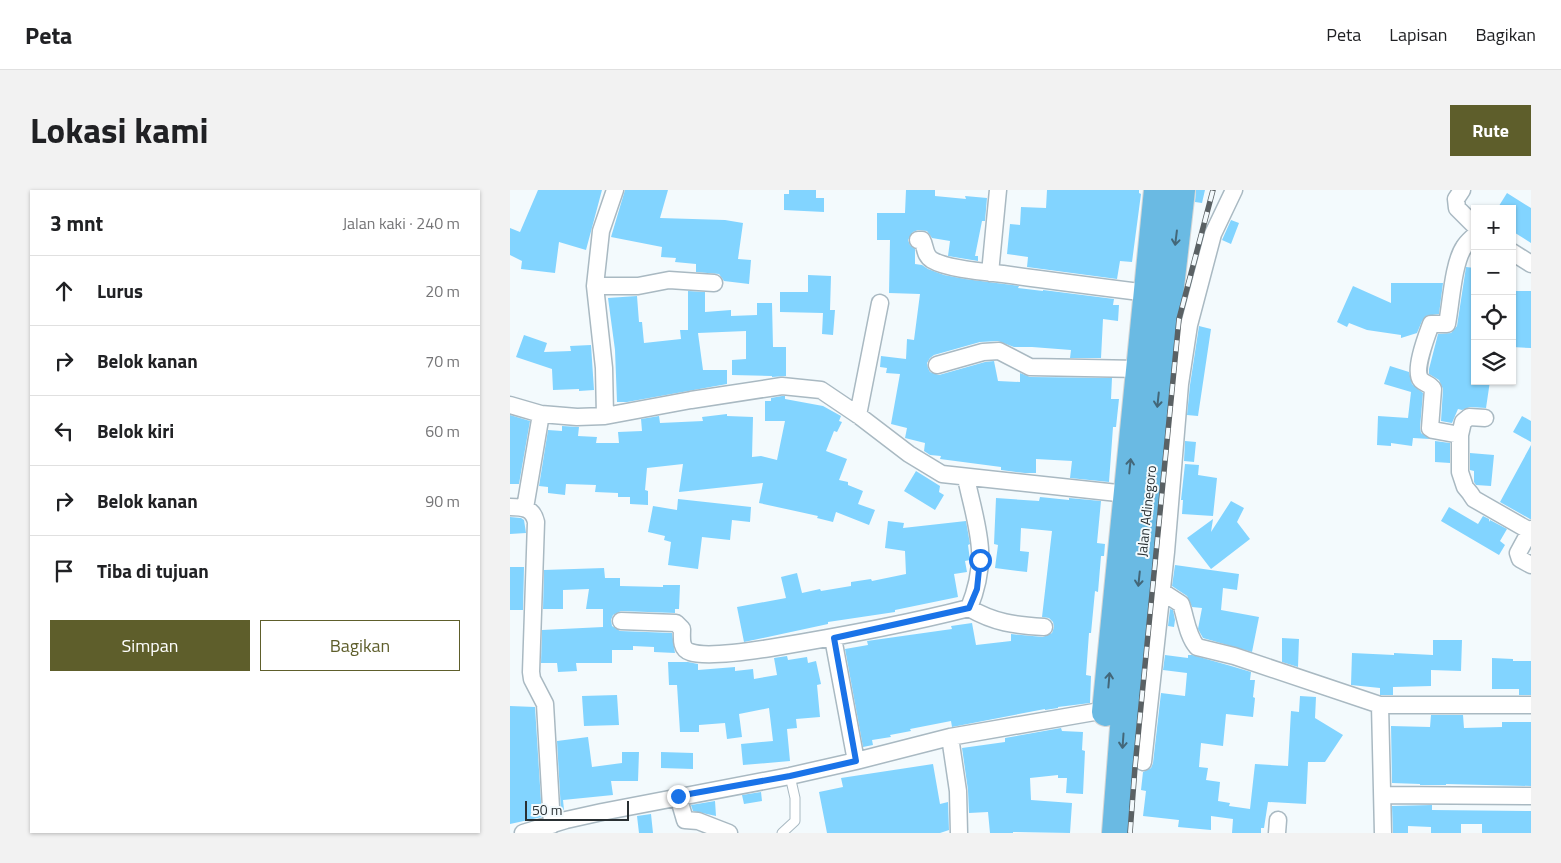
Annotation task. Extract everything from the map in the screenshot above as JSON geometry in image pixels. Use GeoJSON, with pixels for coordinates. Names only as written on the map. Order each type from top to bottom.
{"type":"FeatureCollection","features":[{"type":"Feature","properties":{"kind":"highway","name":"Jalan Adinegoro"},"geometry":{"type":"LineString","coordinates":[[1097,833],[1106,710],[1158,190]]}},
{"type":"Feature","properties":{"kind":"highway","name":"Jalan Adinegoro"},"geometry":{"type":"LineString","coordinates":[[1116,833],[1125,715],[1154,551],[1166,313],[1181,190]]}},
{"type":"Feature","properties":{"kind":"street"},"geometry":{"type":"LineString","coordinates":[[605,416],[604,368],[596,286],[601,231],[615,190]]}},
{"type":"Feature","properties":{"kind":"street"},"geometry":{"type":"LineString","coordinates":[[990,273],[998,190]]}},
{"type":"Feature","properties":{"kind":"street"},"geometry":{"type":"LineString","coordinates":[[1143,762],[1161,592],[1154,551],[1189,325],[1213,234],[1234,190]]}},
{"type":"Feature","properties":{"kind":"street"},"geometry":{"type":"LineString","coordinates":[[1462,190],[1456,199],[1457,208],[1471,222]]}},
{"type":"Feature","properties":{"kind":"street"},"geometry":{"type":"LineString","coordinates":[[1460,435],[1430,428],[1434,390],[1421,380],[1418,372],[1431,324],[1447,324],[1450,299],[1461,252],[1471,239]]}},
{"type":"Feature","properties":{"kind":"street"},"geometry":{"type":"LineString","coordinates":[[918,240],[922,240],[924,243],[925,251],[930,259],[954,267],[1148,293]]}},
{"type":"Feature","properties":{"kind":"street"},"geometry":{"type":"LineString","coordinates":[[1516,255],[1531,264]]}},
{"type":"Feature","properties":{"kind":"street"},"geometry":{"type":"LineString","coordinates":[[596,286],[638,286],[669,280],[714,283]]}},
{"type":"Feature","properties":{"kind":"street"},"geometry":{"type":"LineString","coordinates":[[858,414],[880,303]]}},
{"type":"Feature","properties":{"kind":"street"},"geometry":{"type":"LineString","coordinates":[[937,365],[983,352],[999,352],[1030,366],[1140,369]]}},
{"type":"Feature","properties":{"kind":"street"},"geometry":{"type":"LineString","coordinates":[[510,405],[541,414],[577,417],[605,416],[782,386],[821,390],[858,414],[909,454],[942,474],[1127,494]]}},
{"type":"Feature","properties":{"kind":"street"},"geometry":{"type":"LineString","coordinates":[[541,414],[517,507],[532,512],[536,522],[531,672],[532,679],[545,704],[552,825]]}},
{"type":"Feature","properties":{"kind":"street"},"geometry":{"type":"LineString","coordinates":[[1485,418],[1467,418],[1463,422],[1460,435],[1460,472],[1464,486],[1470,492],[1472,498],[1530,530],[1518,553],[1520,559],[1531,565]]}},
{"type":"Feature","properties":{"kind":"street"},"geometry":{"type":"LineString","coordinates":[[966,478],[980,542],[979,577],[977,589],[969,608]]}},
{"type":"Feature","properties":{"kind":"street"},"geometry":{"type":"LineString","coordinates":[[1161,592],[1182,604],[1189,634],[1197,646],[1234,656],[1380,705],[1531,705]]}},
{"type":"Feature","properties":{"kind":"street"},"geometry":{"type":"LineString","coordinates":[[621,621],[676,623],[682,629],[683,645],[686,650],[690,653],[700,654],[744,652],[834,638],[969,608],[994,621],[1044,627]]}},
{"type":"Feature","properties":{"kind":"street"},"geometry":{"type":"LineString","coordinates":[[834,638],[856,761]]}},
{"type":"Feature","properties":{"kind":"street"},"geometry":{"type":"LineString","coordinates":[[1380,705],[1383,833]]}},
{"type":"Feature","properties":{"kind":"street"},"geometry":{"type":"LineString","coordinates":[[523,833],[575,818],[678,796],[790,776],[950,737],[1106,710]]}},
{"type":"Feature","properties":{"kind":"street"},"geometry":{"type":"LineString","coordinates":[[950,737],[958,791],[959,833]]}},
{"type":"Feature","properties":{"kind":"street"},"geometry":{"type":"LineString","coordinates":[[1383,795],[1531,796]]}},
{"type":"Feature","properties":{"kind":"street"},"geometry":{"type":"LineString","coordinates":[[678,796],[685,820],[698,821],[729,833]]}},
{"type":"Feature","properties":{"kind":"lane"},"geometry":{"type":"LineString","coordinates":[[782,833],[795,821],[795,798],[790,776]]}},
{"type":"Feature","properties":{"kind":"building"},"geometry":{"type":"Polygon","coordinates":[[[538,190],[602,190],[586,250],[559,242],[555,273],[521,269],[522,261],[510,255],[510,228],[520,232],[538,190]]]}},
{"type":"Feature","properties":{"kind":"building"},"geometry":{"type":"Polygon","coordinates":[[[625,190],[668,190],[660,218],[725,220],[743,223],[738,259],[751,260],[749,284],[724,281],[719,274],[696,272],[696,264],[675,262],[676,258],[661,257],[662,247],[611,237],[625,190]]]}},
{"type":"Feature","properties":{"kind":"building"},"geometry":{"type":"Polygon","coordinates":[[[789,190],[816,190],[816,198],[824,198],[824,212],[784,210],[784,194],[789,194],[789,190]]]}},
{"type":"Feature","properties":{"kind":"building"},"geometry":{"type":"Polygon","coordinates":[[[906,190],[935,190],[935,196],[966,199],[965,196],[987,198],[985,221],[982,221],[975,256],[978,256],[978,261],[948,256],[950,241],[932,238],[927,231],[918,230],[913,232],[908,240],[915,249],[915,264],[922,265],[944,275],[1019,286],[1018,288],[1114,299],[1113,305],[1119,305],[1118,321],[1103,319],[1101,358],[1070,358],[1071,350],[1014,347],[998,341],[980,342],[934,355],[927,363],[930,372],[939,375],[994,361],[998,381],[1020,382],[1020,373],[1030,377],[1112,378],[1111,399],[1119,399],[1116,427],[1113,427],[1109,482],[1070,478],[1072,461],[1036,459],[1036,473],[1025,473],[1001,470],[1001,467],[940,459],[941,456],[930,455],[924,451],[925,443],[905,438],[907,428],[891,424],[900,374],[886,373],[887,368],[880,367],[881,356],[906,359],[907,339],[914,340],[920,294],[889,293],[890,240],[877,240],[877,213],[905,213],[906,190]]]}},
{"type":"Feature","properties":{"kind":"building"},"geometry":{"type":"Polygon","coordinates":[[[1047,190],[1139,190],[1141,194],[1132,262],[1120,261],[1117,279],[1027,267],[1028,257],[1007,254],[1010,224],[1020,225],[1021,207],[1046,208],[1047,190]]]}},
{"type":"Feature","properties":{"kind":"building"},"geometry":{"type":"Polygon","coordinates":[[[1196,190],[1205,190],[1202,203],[1195,202],[1196,190]]]}},
{"type":"Feature","properties":{"kind":"building"},"geometry":{"type":"Polygon","coordinates":[[[1507,193],[1531,208],[1531,243],[1516,234],[1516,205],[1500,205],[1507,193]]]}},
{"type":"Feature","properties":{"kind":"building"},"geometry":{"type":"Polygon","coordinates":[[[1231,220],[1239,223],[1231,244],[1222,240],[1231,220]]]}},
{"type":"Feature","properties":{"kind":"building"},"geometry":{"type":"Polygon","coordinates":[[[1466,267],[1471,268],[1471,385],[1489,385],[1486,408],[1470,407],[1462,410],[1458,409],[1452,423],[1441,421],[1443,389],[1439,380],[1429,374],[1429,369],[1438,334],[1451,333],[1457,326],[1466,267]]]}},
{"type":"Feature","properties":{"kind":"building"},"geometry":{"type":"Polygon","coordinates":[[[808,275],[831,276],[830,310],[835,310],[833,335],[822,334],[823,313],[780,312],[780,292],[808,292],[808,275]]]}},
{"type":"Feature","properties":{"kind":"building"},"geometry":{"type":"Polygon","coordinates":[[[1391,283],[1443,283],[1439,314],[1426,316],[1417,333],[1401,338],[1401,335],[1367,330],[1349,323],[1347,327],[1337,322],[1353,286],[1391,303],[1391,283]]]}},
{"type":"Feature","properties":{"kind":"building"},"geometry":{"type":"Polygon","coordinates":[[[688,291],[705,292],[705,312],[731,310],[731,316],[757,315],[757,303],[772,303],[773,347],[786,347],[786,376],[732,375],[732,360],[746,359],[746,331],[698,333],[703,370],[727,370],[727,384],[627,402],[617,402],[615,350],[608,298],[637,296],[639,322],[642,322],[644,343],[681,339],[680,330],[688,330],[688,291]]]}},
{"type":"Feature","properties":{"kind":"building"},"geometry":{"type":"Polygon","coordinates":[[[1516,291],[1531,291],[1531,348],[1516,347],[1516,291]]]}},
{"type":"Feature","properties":{"kind":"building"},"geometry":{"type":"Polygon","coordinates":[[[1199,326],[1211,329],[1198,416],[1187,415],[1199,326]]]}},
{"type":"Feature","properties":{"kind":"building"},"geometry":{"type":"Polygon","coordinates":[[[524,335],[547,343],[544,352],[571,351],[570,346],[591,345],[594,390],[553,390],[552,369],[516,357],[524,335]]]}},
{"type":"Feature","properties":{"kind":"building"},"geometry":{"type":"Polygon","coordinates":[[[1390,366],[1409,372],[1412,384],[1423,393],[1420,428],[1421,433],[1430,439],[1413,438],[1412,446],[1391,443],[1391,446],[1377,445],[1378,416],[1408,418],[1411,392],[1384,384],[1390,366]]]}},
{"type":"Feature","properties":{"kind":"building"},"geometry":{"type":"Polygon","coordinates":[[[785,396],[785,399],[823,406],[841,416],[839,421],[842,422],[837,432],[834,431],[826,451],[847,459],[839,480],[848,482],[848,485],[863,491],[858,504],[875,510],[869,525],[836,512],[833,522],[817,518],[818,516],[759,503],[763,483],[679,492],[683,464],[647,468],[645,490],[648,491],[648,505],[630,504],[630,497],[618,497],[618,493],[595,492],[596,485],[566,484],[565,495],[548,493],[548,487],[539,486],[548,430],[562,431],[562,426],[579,427],[578,436],[597,437],[596,443],[619,443],[618,432],[642,431],[641,419],[659,416],[660,423],[703,421],[702,417],[727,414],[727,416],[753,417],[752,457],[761,456],[777,460],[785,421],[765,421],[765,401],[771,401],[771,398],[785,396]]]}},
{"type":"Feature","properties":{"kind":"building"},"geometry":{"type":"Polygon","coordinates":[[[510,415],[530,421],[519,484],[510,484],[510,415]]]}},
{"type":"Feature","properties":{"kind":"building"},"geometry":{"type":"Polygon","coordinates":[[[1522,416],[1531,421],[1531,442],[1513,432],[1522,416]]]}},
{"type":"Feature","properties":{"kind":"building"},"geometry":{"type":"Polygon","coordinates":[[[1185,441],[1196,442],[1194,462],[1184,461],[1185,441]]]}},
{"type":"Feature","properties":{"kind":"building"},"geometry":{"type":"Polygon","coordinates":[[[1435,441],[1450,443],[1450,463],[1435,462],[1435,441]]]}},
{"type":"Feature","properties":{"kind":"building"},"geometry":{"type":"Polygon","coordinates":[[[1531,445],[1531,519],[1530,519],[1500,502],[1531,445]]]}},
{"type":"Feature","properties":{"kind":"building"},"geometry":{"type":"Polygon","coordinates":[[[1470,453],[1494,455],[1491,486],[1476,485],[1474,482],[1474,471],[1470,470],[1470,453]]]}},
{"type":"Feature","properties":{"kind":"building"},"geometry":{"type":"Polygon","coordinates":[[[1185,464],[1199,465],[1198,475],[1217,478],[1213,516],[1182,514],[1183,500],[1181,500],[1185,464]]]}},
{"type":"Feature","properties":{"kind":"building"},"geometry":{"type":"Polygon","coordinates":[[[916,471],[940,486],[939,492],[944,495],[935,510],[904,491],[916,471]]]}},
{"type":"Feature","properties":{"kind":"building"},"geometry":{"type":"Polygon","coordinates":[[[1040,497],[1101,501],[1097,543],[1105,544],[1104,556],[1101,556],[1098,592],[1095,591],[1091,633],[1089,633],[1086,675],[1091,676],[1090,703],[1045,709],[952,727],[951,721],[910,729],[911,731],[890,735],[891,737],[872,740],[873,745],[863,747],[845,649],[868,645],[867,641],[952,629],[951,626],[972,623],[976,645],[1011,641],[1011,634],[1043,637],[1052,633],[1053,622],[1049,618],[1042,617],[1052,531],[1021,528],[1020,551],[1029,552],[1027,572],[995,568],[998,545],[994,544],[996,498],[1039,501],[1040,497]]]}},
{"type":"Feature","properties":{"kind":"building"},"geometry":{"type":"Polygon","coordinates":[[[678,499],[751,507],[750,522],[732,520],[730,540],[702,537],[698,569],[668,565],[671,542],[664,540],[665,536],[648,532],[653,506],[677,510],[678,499]]]}},
{"type":"Feature","properties":{"kind":"building"},"geometry":{"type":"Polygon","coordinates":[[[1231,501],[1244,508],[1237,522],[1250,539],[1211,569],[1187,538],[1213,519],[1211,532],[1231,501]]]}},
{"type":"Feature","properties":{"kind":"building"},"geometry":{"type":"Polygon","coordinates":[[[1449,507],[1478,524],[1483,516],[1489,519],[1489,522],[1490,520],[1507,529],[1500,541],[1505,545],[1499,555],[1441,521],[1449,507]]]}},
{"type":"Feature","properties":{"kind":"building"},"geometry":{"type":"Polygon","coordinates":[[[510,517],[524,520],[526,533],[510,534],[510,517]]]}},
{"type":"Feature","properties":{"kind":"building"},"geometry":{"type":"Polygon","coordinates":[[[888,521],[904,523],[903,528],[966,521],[970,544],[968,545],[970,560],[965,561],[967,572],[954,574],[958,597],[895,610],[895,612],[828,622],[828,624],[744,642],[737,607],[786,598],[781,577],[797,573],[802,593],[851,586],[851,582],[871,579],[872,581],[906,574],[905,551],[885,548],[888,521]]]}},
{"type":"Feature","properties":{"kind":"building"},"geometry":{"type":"Polygon","coordinates":[[[1175,565],[1239,574],[1237,590],[1223,588],[1221,610],[1259,617],[1252,652],[1203,638],[1198,629],[1202,608],[1192,607],[1187,596],[1172,586],[1175,565]]]}},
{"type":"Feature","properties":{"kind":"building"},"geometry":{"type":"Polygon","coordinates":[[[510,567],[524,567],[523,610],[510,610],[510,567]]]}},
{"type":"Feature","properties":{"kind":"building"},"geometry":{"type":"Polygon","coordinates":[[[604,568],[605,578],[620,578],[620,586],[663,587],[663,585],[680,585],[679,609],[675,609],[675,613],[621,611],[613,615],[611,620],[612,626],[620,631],[672,633],[675,653],[654,652],[654,647],[633,646],[633,650],[612,650],[612,663],[576,663],[577,671],[558,672],[557,663],[541,663],[542,630],[603,627],[603,609],[586,609],[589,589],[563,590],[563,609],[543,609],[544,570],[604,568]]]}},
{"type":"Feature","properties":{"kind":"building"},"geometry":{"type":"Polygon","coordinates":[[[1170,609],[1173,610],[1174,627],[1168,626],[1170,609]]]}},
{"type":"Feature","properties":{"kind":"building"},"geometry":{"type":"Polygon","coordinates":[[[1282,638],[1299,639],[1298,667],[1282,662],[1282,638]]]}},
{"type":"Feature","properties":{"kind":"building"},"geometry":{"type":"Polygon","coordinates":[[[1433,640],[1462,640],[1461,671],[1431,670],[1431,686],[1393,687],[1393,695],[1380,695],[1380,688],[1351,685],[1352,653],[1433,655],[1433,640]]]}},
{"type":"Feature","properties":{"kind":"building"},"geometry":{"type":"Polygon","coordinates":[[[1165,655],[1188,658],[1188,655],[1192,655],[1251,672],[1250,680],[1255,680],[1253,717],[1226,714],[1223,746],[1201,743],[1199,767],[1208,768],[1206,780],[1220,782],[1218,801],[1230,803],[1229,806],[1250,809],[1255,764],[1288,766],[1291,711],[1299,712],[1300,696],[1316,697],[1315,718],[1343,735],[1325,762],[1308,762],[1306,804],[1268,802],[1264,828],[1261,828],[1261,833],[1232,833],[1233,819],[1211,816],[1211,830],[1178,827],[1179,820],[1143,816],[1146,791],[1141,790],[1143,772],[1151,768],[1153,763],[1161,693],[1185,696],[1187,673],[1163,670],[1165,655]]]}},
{"type":"Feature","properties":{"kind":"building"},"geometry":{"type":"Polygon","coordinates":[[[787,656],[788,660],[807,657],[808,663],[816,661],[821,684],[817,685],[820,717],[796,719],[797,728],[787,729],[790,761],[743,765],[741,744],[773,741],[769,708],[739,714],[742,737],[727,739],[725,723],[699,725],[699,732],[680,732],[677,685],[669,685],[668,662],[698,664],[698,670],[735,667],[735,671],[753,669],[754,679],[777,675],[774,658],[787,656]]]}},
{"type":"Feature","properties":{"kind":"building"},"geometry":{"type":"Polygon","coordinates":[[[1492,658],[1531,661],[1531,695],[1519,695],[1519,689],[1492,689],[1492,658]]]}},
{"type":"Feature","properties":{"kind":"building"},"geometry":{"type":"Polygon","coordinates":[[[617,695],[619,725],[584,726],[582,696],[617,695]]]}},
{"type":"Feature","properties":{"kind":"building"},"geometry":{"type":"Polygon","coordinates":[[[510,706],[535,707],[542,817],[510,824],[510,706]]]}},
{"type":"Feature","properties":{"kind":"building"},"geometry":{"type":"Polygon","coordinates":[[[1431,715],[1463,715],[1464,728],[1502,727],[1502,722],[1531,722],[1531,786],[1392,783],[1391,726],[1430,727],[1431,715]]]}},
{"type":"Feature","properties":{"kind":"building"},"geometry":{"type":"Polygon","coordinates":[[[1061,728],[1062,731],[1083,732],[1082,750],[1085,751],[1083,794],[1066,793],[1067,778],[1058,778],[1058,775],[1030,778],[1031,800],[1072,803],[1070,833],[990,833],[988,812],[969,813],[962,748],[1005,742],[1005,738],[1061,728]]]}},
{"type":"Feature","properties":{"kind":"building"},"geometry":{"type":"Polygon","coordinates":[[[588,737],[592,767],[622,763],[622,752],[639,752],[638,781],[611,781],[613,795],[563,800],[564,810],[561,811],[557,741],[588,737]]]}},
{"type":"Feature","properties":{"kind":"building"},"geometry":{"type":"Polygon","coordinates":[[[661,752],[693,753],[693,769],[661,768],[661,752]]]}},
{"type":"Feature","properties":{"kind":"building"},"geometry":{"type":"Polygon","coordinates":[[[933,764],[940,804],[948,802],[949,830],[940,833],[827,833],[819,792],[843,787],[841,778],[933,764]]]}},
{"type":"Feature","properties":{"kind":"building"},"geometry":{"type":"Polygon","coordinates":[[[761,792],[762,801],[744,804],[742,795],[761,792]]]}},
{"type":"Feature","properties":{"kind":"building"},"geometry":{"type":"Polygon","coordinates":[[[715,801],[716,816],[693,811],[691,805],[715,801]]]}},
{"type":"Feature","properties":{"kind":"building"},"geometry":{"type":"Polygon","coordinates":[[[1432,805],[1432,810],[1531,811],[1531,833],[1482,833],[1482,824],[1461,824],[1461,833],[1431,833],[1431,827],[1408,826],[1408,833],[1393,833],[1392,806],[1432,805]]]}},
{"type":"Feature","properties":{"kind":"building"},"geometry":{"type":"Polygon","coordinates":[[[651,814],[653,833],[639,833],[637,816],[651,814]]]}},
{"type":"Feature","properties":{"kind":"railway"},"geometry":{"type":"LineString","coordinates":[[1130,833],[1179,319],[1213,190]]}},
{"type":"Feature","properties":{"kind":"route"},"geometry":{"type":"LineString","coordinates":[[678,796],[790,776],[856,761],[834,638],[969,608],[977,589],[980,560]]}}]}
